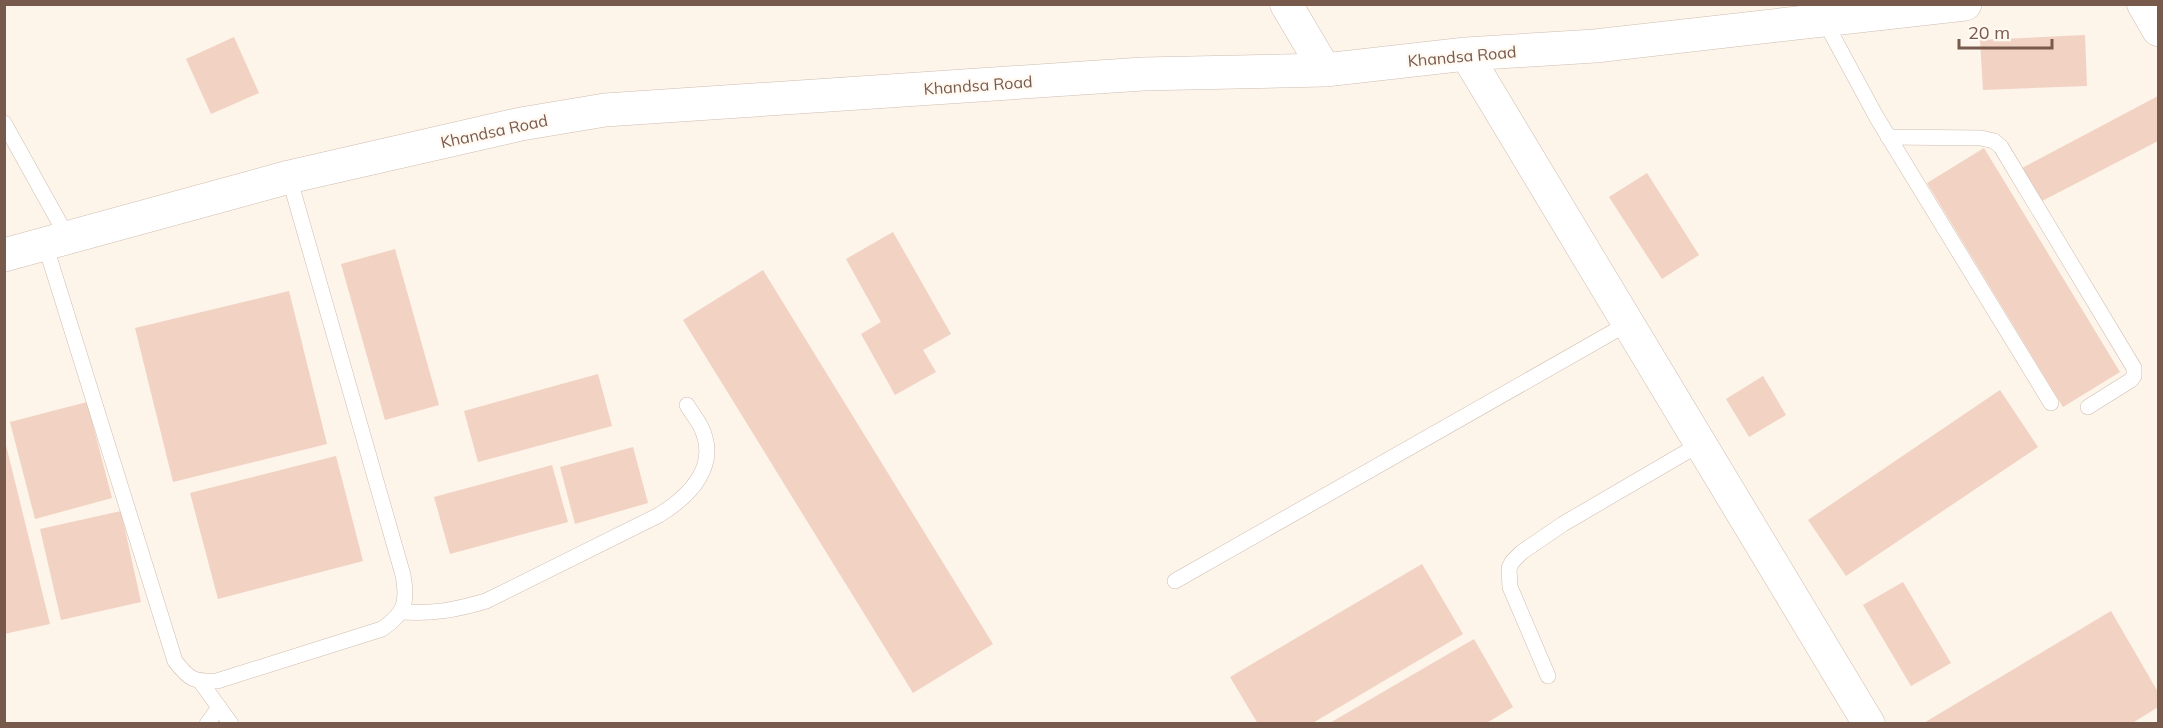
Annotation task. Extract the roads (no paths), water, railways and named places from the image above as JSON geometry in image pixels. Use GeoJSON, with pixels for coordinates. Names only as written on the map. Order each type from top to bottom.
{"type":"FeatureCollection","features":[{"type":"Feature","properties":{"kind":"street"},"geometry":{"type":"LineString","coordinates":[[1286,4],[1325,70]]}},
{"type":"Feature","properties":{"kind":"street","name":"Khandsa Road"},"geometry":{"type":"LineString","coordinates":[[4,255],[289,177],[521,124],[605,110],[1143,74],[1325,70],[1466,54],[1595,46],[1965,4]]}},
{"type":"Feature","properties":{"kind":"street"},"geometry":{"type":"LineString","coordinates":[[2144,4],[2158,30]]}},
{"type":"Feature","properties":{"kind":"street"},"geometry":{"type":"LineString","coordinates":[[1466,54],[1869,723]]}},
{"type":"Feature","properties":{"kind":"lane"},"geometry":{"type":"LineString","coordinates":[[1824,20],[1888,137],[2051,403]]}},
{"type":"Feature","properties":{"kind":"lane"},"geometry":{"type":"LineString","coordinates":[[4,123],[56,241],[175,661],[186,676],[200,681],[217,681],[382,629],[401,612],[406,592],[289,177]]}},
{"type":"Feature","properties":{"kind":"lane"},"geometry":{"type":"LineString","coordinates":[[1888,137],[1981,138],[1994,141],[2001,147],[2134,368],[2134,376],[2131,380],[2088,407]]}},
{"type":"Feature","properties":{"kind":"lane"},"geometry":{"type":"LineString","coordinates":[[1175,580],[1627,324]]}},
{"type":"Feature","properties":{"kind":"lane"},"geometry":{"type":"LineString","coordinates":[[401,612],[432,614],[486,601],[659,516],[675,505],[703,473],[706,458],[706,444],[701,427],[687,405]]}},
{"type":"Feature","properties":{"kind":"lane"},"geometry":{"type":"LineString","coordinates":[[1548,676],[1510,587],[1509,576],[1512,562],[1522,552],[1563,524],[1700,444]]}},
{"type":"Feature","properties":{"kind":"lane"},"geometry":{"type":"LineString","coordinates":[[200,681],[231,723]]}},
{"type":"Feature","properties":{"kind":"lane"},"geometry":{"type":"LineString","coordinates":[[207,723],[219,706]]}}]}
